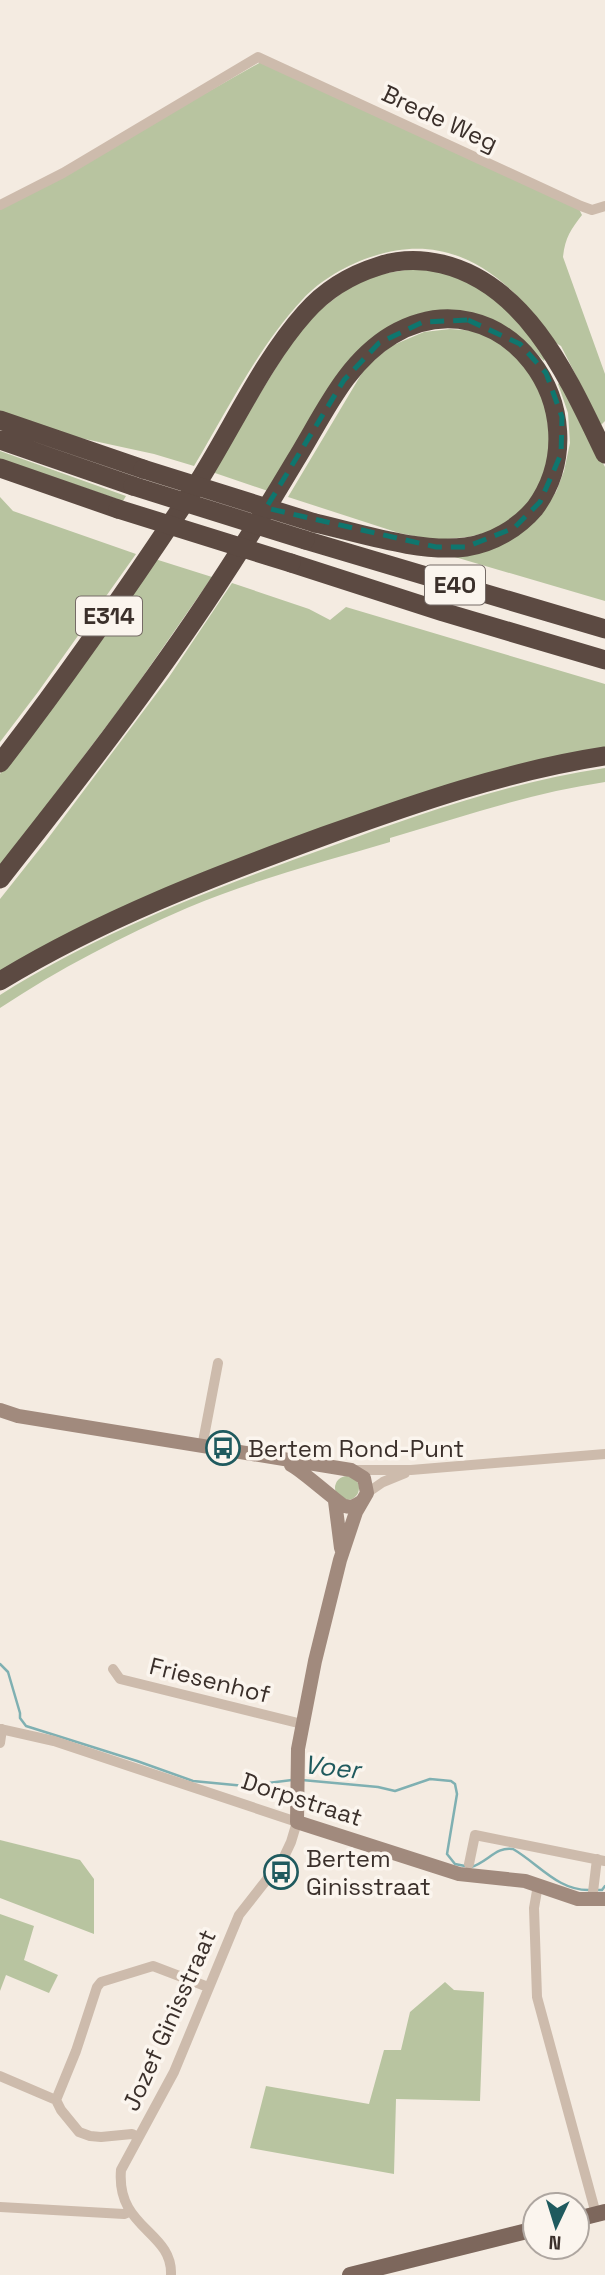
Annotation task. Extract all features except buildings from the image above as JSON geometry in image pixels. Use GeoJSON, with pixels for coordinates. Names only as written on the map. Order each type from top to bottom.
{"type":"FeatureCollection","features":[{"type":"Feature","properties":{"kind":"highway","name":"E314"},"geometry":{"type":"LineString","coordinates":[[0,763],[123,596],[210,464],[279,346],[306,311],[345,279],[390,262],[413,260],[454,267],[478,279],[516,308],[554,356],[605,454]]}},
{"type":"Feature","properties":{"kind":"highway","name":"E314"},"geometry":{"type":"LineString","coordinates":[[0,420],[143,469],[314,523],[436,547],[466,547],[490,540],[514,528],[540,502],[554,480],[563,434],[562,417],[554,388],[538,362],[520,344],[495,329],[468,320],[423,322],[402,329],[379,343],[344,380],[296,460],[216,587],[166,660],[0,879]]}},
{"type":"Feature","properties":{"kind":"highway","name":"E40"},"geometry":{"type":"LineString","coordinates":[[0,440],[305,541],[605,629]]}},
{"type":"Feature","properties":{"kind":"highway","name":"E40"},"geometry":{"type":"LineString","coordinates":[[0,468],[118,509],[443,612],[605,660]]}},
{"type":"Feature","properties":{"kind":"highway"},"geometry":{"type":"LineString","coordinates":[[0,981],[126,913],[250,863],[365,821],[484,783],[544,767],[605,756]]}},
{"type":"Feature","properties":{"kind":"main road"},"geometry":{"type":"LineString","coordinates":[[350,2275],[521,2232]]}},
{"type":"Feature","properties":{"kind":"street","name":"Brede Weg"},"geometry":{"type":"LineString","coordinates":[[0,205],[62,173],[258,57],[581,206],[592,210],[605,206]]}},
{"type":"Feature","properties":{"kind":"street"},"geometry":{"type":"LineString","coordinates":[[202,1447],[218,1363]]}},
{"type":"Feature","properties":{"kind":"street"},"geometry":{"type":"LineString","coordinates":[[0,1410],[18,1416],[348,1470],[411,1470],[605,1454]]}},
{"type":"Feature","properties":{"kind":"street"},"geometry":{"type":"LineString","coordinates":[[284,1461],[308,1475],[333,1498],[351,1507],[383,1482],[411,1470]]}},
{"type":"Feature","properties":{"kind":"street"},"geometry":{"type":"LineString","coordinates":[[297,1822],[297,1757],[302,1724],[340,1560],[364,1497],[364,1478],[348,1470]]}},
{"type":"Feature","properties":{"kind":"street"},"geometry":{"type":"LineString","coordinates":[[340,1560],[341,1541],[331,1485],[332,1479],[348,1470]]}},
{"type":"Feature","properties":{"kind":"street","name":"Friesenhof"},"geometry":{"type":"LineString","coordinates":[[113,1669],[120,1679],[302,1724]]}},
{"type":"Feature","properties":{"kind":"street"},"geometry":{"type":"LineString","coordinates":[[0,1743],[1,1729]]}},
{"type":"Feature","properties":{"kind":"street","name":"Dorpstraat"},"geometry":{"type":"LineString","coordinates":[[1,1729],[54,1741],[459,1874],[505,1877],[571,1897],[596,1898],[594,1883],[601,1860],[475,1835],[469,1864]]}},
{"type":"Feature","properties":{"kind":"street","name":"Jozef Ginisstraat"},"geometry":{"type":"LineString","coordinates":[[171,2275],[166,2252],[129,2212],[121,2188],[121,2170],[174,2071],[239,1915],[287,1852],[297,1822]]}},
{"type":"Feature","properties":{"kind":"street"},"geometry":{"type":"LineString","coordinates":[[538,1885],[534,1908],[537,1997],[600,2213]]}},
{"type":"Feature","properties":{"kind":"street"},"geometry":{"type":"LineString","coordinates":[[56,2100],[101,1982],[153,1966],[208,1987]]}},
{"type":"Feature","properties":{"kind":"street"},"geometry":{"type":"LineString","coordinates":[[0,2076],[56,2100],[79,2132],[90,2136],[132,2134],[138,2137]]}},
{"type":"Feature","properties":{"kind":"street"},"geometry":{"type":"LineString","coordinates":[[0,2207],[124,2214],[129,2212]]}},
{"type":"Feature","properties":{"kind":"highlighted area"},"geometry":{"type":"Polygon","coordinates":[[[468,320],[520,344],[546,373],[562,417],[561,454],[540,502],[514,528],[466,547],[436,547],[266,508],[344,380],[379,343],[423,322],[468,320]]]}},
{"type":"Feature","properties":{"kind":"green space"},"geometry":{"type":"Polygon","coordinates":[[[261,62],[579,209],[582,215],[569,234],[563,257],[605,374],[605,421],[601,425],[561,346],[521,299],[479,266],[456,255],[431,249],[404,249],[364,259],[335,274],[309,293],[286,318],[257,359],[194,466],[154,454],[71,436],[0,411],[0,209],[261,62]]]}},
{"type":"Feature","properties":{"kind":"green space"},"geometry":{"type":"Polygon","coordinates":[[[424,267],[459,276],[499,301],[546,355],[544,361],[507,329],[397,326],[268,491],[212,472],[304,322],[363,277],[424,267]]]}},
{"type":"Feature","properties":{"kind":"green space"},"geometry":{"type":"Polygon","coordinates":[[[450,329],[476,331],[502,342],[527,363],[551,407],[551,458],[532,499],[516,517],[493,531],[435,540],[399,533],[288,497],[365,368],[391,346],[424,332],[450,329]]]}},
{"type":"Feature","properties":{"kind":"green space"},"geometry":{"type":"Polygon","coordinates":[[[560,382],[605,467],[605,601],[448,555],[545,508],[556,492],[570,443],[568,413],[558,384],[560,382]]]}},
{"type":"Feature","properties":{"kind":"green space"},"geometry":{"type":"Polygon","coordinates":[[[0,451],[126,496],[123,501],[0,459],[0,451]]]}},
{"type":"Feature","properties":{"kind":"green space"},"geometry":{"type":"Polygon","coordinates":[[[0,497],[13,511],[136,554],[0,742],[0,497]]]}},
{"type":"Feature","properties":{"kind":"green space"},"geometry":{"type":"Polygon","coordinates":[[[155,559],[212,577],[130,695],[0,867],[0,774],[63,692],[155,559]]]}},
{"type":"Feature","properties":{"kind":"green space"},"geometry":{"type":"Polygon","coordinates":[[[232,583],[309,609],[330,620],[346,607],[605,684],[605,751],[484,776],[0,974],[0,899],[169,677],[232,583]]]}},
{"type":"Feature","properties":{"kind":"green space"},"geometry":{"type":"Polygon","coordinates":[[[605,768],[605,782],[550,792],[470,814],[212,898],[91,954],[0,1008],[0,995],[39,972],[119,930],[202,895],[286,862],[465,800],[534,782],[605,768]]]}},
{"type":"Feature","properties":{"kind":"green space"},"geometry":{"type":"Polygon","coordinates":[[[347,1476],[356,1479],[359,1488],[356,1497],[347,1500],[338,1497],[335,1488],[338,1479],[347,1476]]]}},
{"type":"Feature","properties":{"kind":"green space"},"geometry":{"type":"Polygon","coordinates":[[[0,1840],[80,1860],[94,1879],[94,1934],[0,1898],[0,1840]]]}},
{"type":"Feature","properties":{"kind":"green space"},"geometry":{"type":"Polygon","coordinates":[[[0,1914],[34,1926],[24,1960],[58,1975],[49,1993],[6,1975],[0,1991],[0,1914]]]}},
{"type":"Feature","properties":{"kind":"green space"},"geometry":{"type":"Polygon","coordinates":[[[445,1982],[454,1990],[484,1992],[480,2101],[396,2099],[394,2174],[250,2148],[266,2086],[369,2104],[384,2050],[401,2050],[410,2012],[445,1982]]]}},
{"type":"Feature","properties":{"kind":"waterway","name":"Voer"},"geometry":{"type":"LineString","coordinates":[[0,1664],[8,1672],[20,1718],[26,1726],[193,1781],[245,1786],[292,1780]]}},
{"type":"Feature","properties":{"kind":"waterway","name":"Voer"},"geometry":{"type":"LineString","coordinates":[[302,1780],[395,1791],[430,1779],[451,1781],[455,1784],[457,1794],[447,1854],[455,1864],[465,1866]]}},
{"type":"Feature","properties":{"kind":"waterway","name":"Voer"},"geometry":{"type":"LineString","coordinates":[[471,1867],[496,1852],[513,1849],[558,1881],[568,1886],[590,1890]]}},
{"type":"Feature","properties":{"kind":"waterway","name":"Voer"},"geometry":{"type":"LineString","coordinates":[[597,1890],[602,1890],[605,1886]]}},
{"type":"Feature","properties":{"kind":"place","name":"Bertem Rond-Punt"},"geometry":{"type":"Point","coordinates":[223,1448]}},
{"type":"Feature","properties":{"kind":"place","name":"Bertem Ginisstraat"},"geometry":{"type":"Point","coordinates":[281,1872]}}]}
